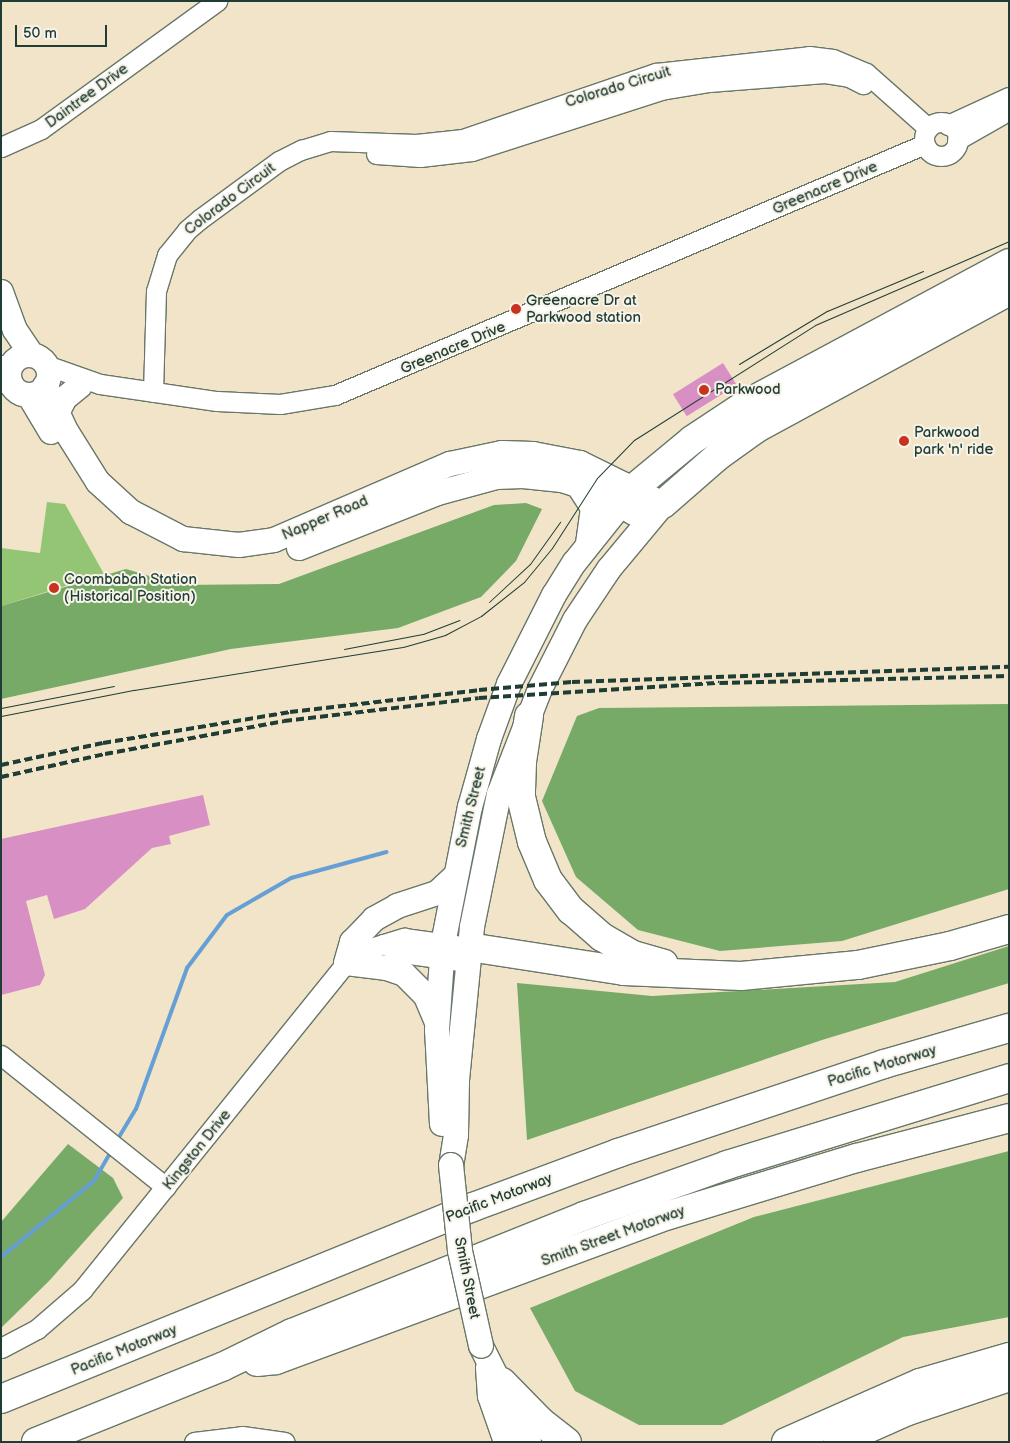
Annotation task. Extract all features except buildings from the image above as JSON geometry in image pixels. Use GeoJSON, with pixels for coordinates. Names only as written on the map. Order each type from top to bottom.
{"type":"FeatureCollection","features":[{"type":"Feature","properties":{"kind":"highway"},"geometry":{"type":"LineString","coordinates":[[628,496],[692,440],[740,407],[1009,263]]}},
{"type":"Feature","properties":{"kind":"highway"},"geometry":{"type":"LineString","coordinates":[[654,513],[718,456],[757,428],[1009,291]]}},
{"type":"Feature","properties":{"kind":"highway"},"geometry":{"type":"LineString","coordinates":[[529,716],[522,762],[521,797],[532,842],[548,880],[585,924],[616,946],[653,962],[700,976]]}},
{"type":"Feature","properties":{"kind":"highway"},"geometry":{"type":"LineString","coordinates":[[455,953],[605,969],[700,976],[788,974],[858,966],[942,948],[1009,929]]}},
{"type":"Feature","properties":{"kind":"highway","name":"Pacific Motorway"},"geometry":{"type":"LineString","coordinates":[[1,1399],[473,1207],[618,1153],[884,1064],[1009,1028]]}},
{"type":"Feature","properties":{"kind":"highway"},"geometry":{"type":"LineString","coordinates":[[36,1442],[222,1367],[292,1333],[584,1216],[736,1162],[1009,1078]]}},
{"type":"Feature","properties":{"kind":"highway","name":"Smith Street Motorway"},"geometry":{"type":"LineString","coordinates":[[222,1367],[276,1360],[606,1237],[758,1186],[1009,1118]]}},
{"type":"Feature","properties":{"kind":"highway"},"geometry":{"type":"LineString","coordinates":[[786,1442],[920,1383],[1009,1357]]}},
{"type":"Feature","properties":{"kind":"highway"},"geometry":{"type":"LineString","coordinates":[[838,1442],[908,1411],[1009,1377]]}},
{"type":"Feature","properties":{"kind":"highway"},"geometry":{"type":"LineString","coordinates":[[502,1382],[540,1421],[566,1442]]}},
{"type":"Feature","properties":{"kind":"main road","name":"Napper Road"},"geometry":{"type":"LineString","coordinates":[[1,292],[15,330],[24,374],[56,413],[98,482],[131,512],[184,539],[220,545],[256,544],[293,534],[437,468],[486,455],[532,454],[566,459],[595,468],[628,496],[654,513]]}},
{"type":"Feature","properties":{"kind":"main road","name":"Napper Road"},"geometry":{"type":"LineString","coordinates":[[2,332],[75,473],[102,507],[154,543],[212,559],[253,560],[288,552],[438,493],[496,477],[537,477],[578,485],[603,493],[628,496]]}},
{"type":"Feature","properties":{"kind":"main road"},"geometry":{"type":"LineString","coordinates":[[56,413],[65,398],[90,385]]}},
{"type":"Feature","properties":{"kind":"main road"},"geometry":{"type":"LineString","coordinates":[[578,485],[592,508],[588,545]]}},
{"type":"Feature","properties":{"kind":"main road","name":"Smith Street"},"geometry":{"type":"LineString","coordinates":[[451,1165],[456,1135],[455,876],[478,774],[509,684],[554,595],[588,545],[628,496]]}},
{"type":"Feature","properties":{"kind":"main road","name":"Smith Street"},"geometry":{"type":"LineString","coordinates":[[506,1442],[490,1396],[484,1352],[460,1251],[451,1165],[443,1133],[438,1025],[455,953],[494,812],[512,756],[575,620],[654,513]]}},
{"type":"Feature","properties":{"kind":"main road"},"geometry":{"type":"LineString","coordinates":[[438,1025],[426,996],[404,974],[387,968],[346,963],[352,942],[374,919],[397,906],[437,893],[455,876]]}},
{"type":"Feature","properties":{"kind":"main road","name":"Smith Street"},"geometry":{"type":"LineString","coordinates":[[484,1352],[502,1382],[529,1442]]}},
{"type":"Feature","properties":{"kind":"street","name":"Daintree Drive"},"geometry":{"type":"LineString","coordinates":[[1,147],[41,129],[218,1]]}},
{"type":"Feature","properties":{"kind":"street","name":"Colorado Circuit"},"geometry":{"type":"LineString","coordinates":[[153,392],[156,291],[167,255],[177,241],[200,219],[279,161],[301,150],[330,141],[416,144],[463,138],[656,73],[800,56],[833,58],[855,66],[900,100],[926,136]]}},
{"type":"Feature","properties":{"kind":"street"},"geometry":{"type":"LineString","coordinates":[[953,132],[1009,97]]}},
{"type":"Feature","properties":{"kind":"street"},"geometry":{"type":"LineString","coordinates":[[953,132],[1009,111]]}},
{"type":"Feature","properties":{"kind":"street"},"geometry":{"type":"LineString","coordinates":[[938,123],[953,132],[954,150],[945,156],[931,153],[926,136],[938,123]]}},
{"type":"Feature","properties":{"kind":"street","name":"Greenacre Drive"},"geometry":{"type":"LineString","coordinates":[[24,374],[90,385],[253,405],[300,402],[335,396],[926,136]]}},
{"type":"Feature","properties":{"kind":"street","name":"Kingston Drive"},"geometry":{"type":"LineString","coordinates":[[1,1348],[37,1329],[82,1290],[346,963],[367,949],[404,938],[455,953]]}},
{"type":"Feature","properties":{"kind":"street"},"geometry":{"type":"LineString","coordinates":[[1,1055],[166,1187]]}},
{"type":"Feature","properties":{"kind":"street"},"geometry":{"type":"LineString","coordinates":[[194,1442],[242,1436],[285,1442]]}},
{"type":"Feature","properties":{"kind":"green space"},"geometry":{"type":"Polygon","coordinates":[[[47,502],[65,504],[104,574],[1,606],[1,548],[40,553],[47,502]]]}},
{"type":"Feature","properties":{"kind":"green space"},"geometry":{"type":"Polygon","coordinates":[[[526,503],[542,509],[516,561],[481,597],[398,628],[231,649],[1,699],[1,606],[126,569],[180,585],[279,584],[494,505],[526,503]]]}},
{"type":"Feature","properties":{"kind":"green space"},"geometry":{"type":"Polygon","coordinates":[[[1009,704],[1009,889],[842,941],[720,951],[638,930],[576,877],[542,801],[577,716],[599,708],[1009,704]]]}},
{"type":"Feature","properties":{"kind":"green space"},"geometry":{"type":"Polygon","coordinates":[[[1009,946],[1009,983],[822,1040],[527,1140],[517,983],[652,996],[895,982],[1009,946]]]}},
{"type":"Feature","properties":{"kind":"green space"},"geometry":{"type":"Polygon","coordinates":[[[68,1144],[113,1178],[123,1198],[49,1281],[1,1328],[1,1222],[68,1144]]]}},
{"type":"Feature","properties":{"kind":"green space"},"geometry":{"type":"Polygon","coordinates":[[[1009,1151],[1009,1317],[903,1337],[722,1425],[639,1425],[575,1391],[530,1308],[754,1217],[1009,1151]]]}},
{"type":"Feature","properties":{"kind":"waterway"},"geometry":{"type":"LineString","coordinates":[[116,1142],[136,1109],[187,968],[227,915],[291,878],[387,852]]}},
{"type":"Feature","properties":{"kind":"waterway"},"geometry":{"type":"LineString","coordinates":[[1,1257],[94,1181],[112,1150]]}},
{"type":"Feature","properties":{"kind":"tram line"},"geometry":{"type":"LineString","coordinates":[[1,716],[134,690],[403,647],[445,635],[481,616],[524,582],[552,548],[597,478],[634,440],[815,325],[1009,241]]}},
{"type":"Feature","properties":{"kind":"tram line"},"geometry":{"type":"LineString","coordinates":[[739,364],[827,311],[923,271]]}},
{"type":"Feature","properties":{"kind":"tram line"},"geometry":{"type":"LineString","coordinates":[[489,602],[530,564],[560,522]]}},
{"type":"Feature","properties":{"kind":"tram line"},"geometry":{"type":"LineString","coordinates":[[344,649],[423,634],[459,620]]}},
{"type":"Feature","properties":{"kind":"tram line"},"geometry":{"type":"LineString","coordinates":[[1,708],[114,686]]}},
{"type":"Feature","properties":{"kind":"railway"},"geometry":{"type":"LineString","coordinates":[[1,765],[103,743],[290,712],[479,690],[572,682],[1009,667]]}},
{"type":"Feature","properties":{"kind":"railway"},"geometry":{"type":"LineString","coordinates":[[1,777],[105,754],[284,721],[479,698],[720,683],[1009,676]]}},
{"type":"Feature","properties":{"kind":"place","name":"Greenacre Dr at Parkwood station"},"geometry":{"type":"Point","coordinates":[516,309]}},
{"type":"Feature","properties":{"kind":"place","name":"Parkwood"},"geometry":{"type":"Point","coordinates":[704,390]}},
{"type":"Feature","properties":{"kind":"place","name":"Parkwood park 'n' ride"},"geometry":{"type":"Point","coordinates":[904,441]}},
{"type":"Feature","properties":{"kind":"place","name":"Coombabah Station (Historical Position)"},"geometry":{"type":"Point","coordinates":[54,588]}}]}
